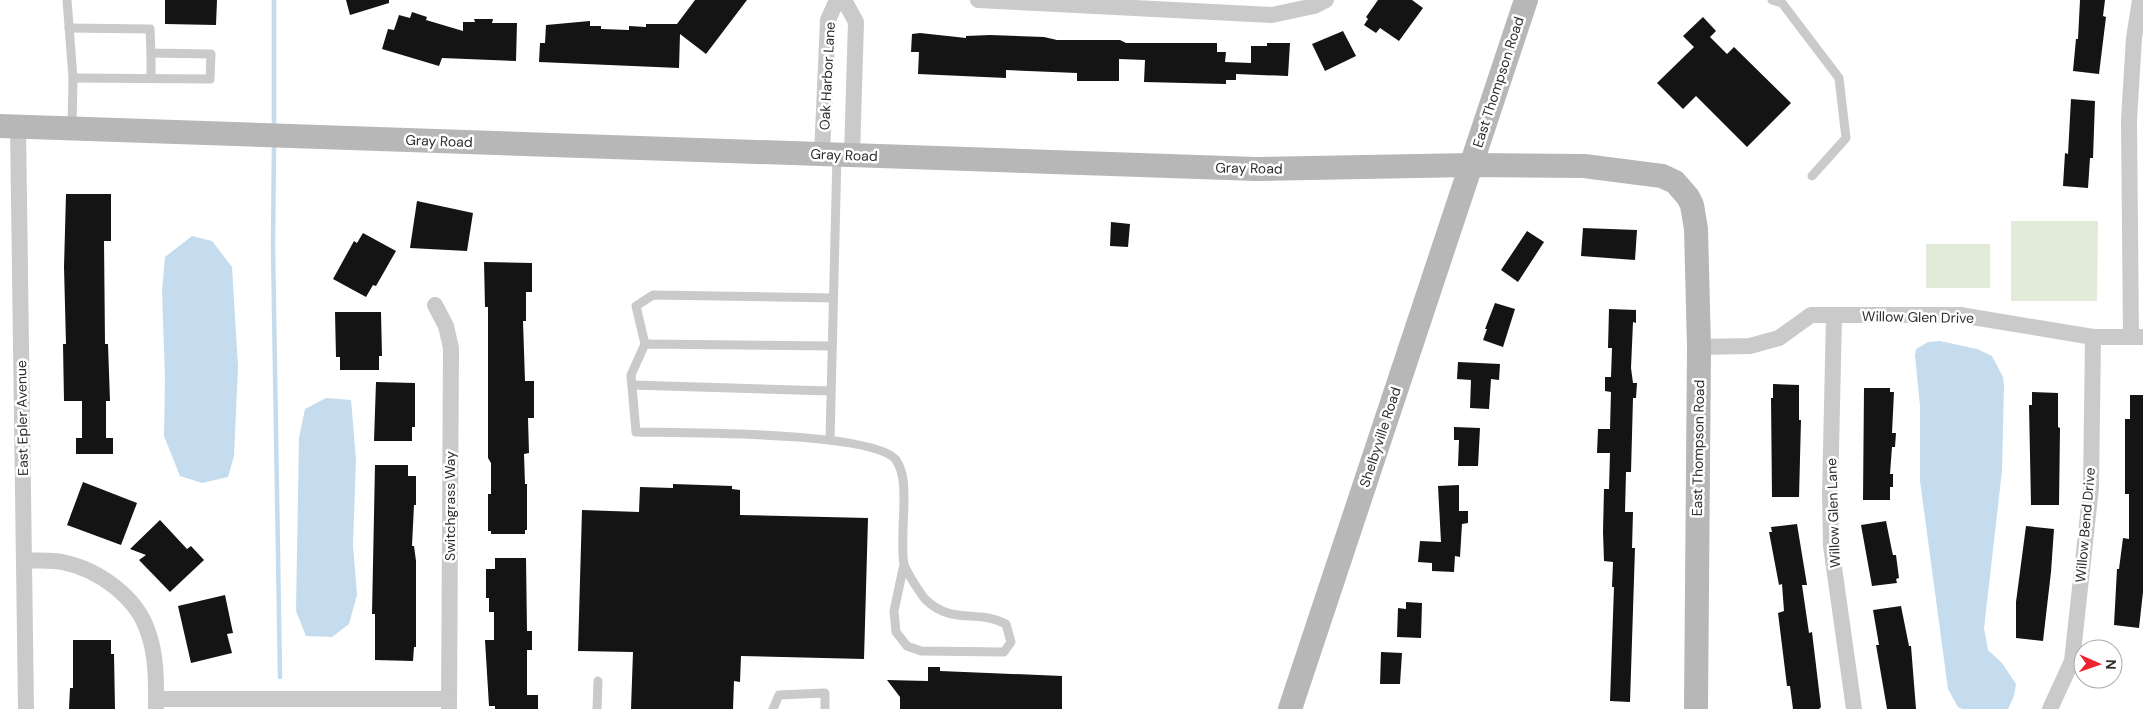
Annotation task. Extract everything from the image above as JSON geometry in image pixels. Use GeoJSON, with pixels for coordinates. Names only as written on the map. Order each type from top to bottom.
{"type":"FeatureCollection","features":[{"type":"Feature","properties":{"kind":"main road","name":"East Thompson Road"},"geometry":{"type":"LineString","coordinates":[[1471,165],[1526,0]]}},
{"type":"Feature","properties":{"kind":"main road","name":"Gray Road"},"geometry":{"type":"LineString","coordinates":[[9,126],[1256,169],[1471,165],[1584,166],[1647,172],[1662,176],[1683,190]]}},
{"type":"Feature","properties":{"kind":"main road","name":"Shelbyville Road"},"geometry":{"type":"LineString","coordinates":[[1290,709],[1471,165]]}},
{"type":"Feature","properties":{"kind":"main road","name":"East Thompson Road"},"geometry":{"type":"LineString","coordinates":[[1683,190],[1692,205],[1696,228],[1699,348],[1696,709]]}},
{"type":"Feature","properties":{"kind":"street","name":"Oak Harbor Lane"},"geometry":{"type":"LineString","coordinates":[[837,0],[828,20],[837,154]]}},
{"type":"Feature","properties":{"kind":"street","name":"Oak Harbor Lane"},"geometry":{"type":"LineString","coordinates":[[837,154],[856,22],[844,0]]}},
{"type":"Feature","properties":{"kind":"street"},"geometry":{"type":"LineString","coordinates":[[978,0],[1075,2],[1272,15],[1314,6],[1326,0]]}},
{"type":"Feature","properties":{"kind":"street"},"geometry":{"type":"LineString","coordinates":[[2137,337],[2134,38],[2140,0]]}},
{"type":"Feature","properties":{"kind":"street","name":"East Epler Avenue"},"geometry":{"type":"LineString","coordinates":[[9,126],[24,560],[26,709]]}},
{"type":"Feature","properties":{"kind":"street","name":"Switchgrass Way"},"geometry":{"type":"LineString","coordinates":[[435,305],[446,326],[451,348],[449,704]]}},
{"type":"Feature","properties":{"kind":"street","name":"Willow Glen Drive"},"geometry":{"type":"LineString","coordinates":[[1699,348],[1750,346],[1778,338],[1811,315],[1960,316],[2093,337],[2137,337]]}},
{"type":"Feature","properties":{"kind":"street","name":"Willow Glen Lane"},"geometry":{"type":"LineString","coordinates":[[1834,316],[1830,494],[1831,546],[1854,709]]}},
{"type":"Feature","properties":{"kind":"street","name":"Willow Bend Drive"},"geometry":{"type":"LineString","coordinates":[[2050,709],[2072,661],[2091,488],[2093,337]]}},
{"type":"Feature","properties":{"kind":"street"},"geometry":{"type":"LineString","coordinates":[[24,560],[62,562],[78,568],[101,577],[130,600],[148,632],[156,671],[156,704],[449,704]]}},
{"type":"Feature","properties":{"kind":"lane"},"geometry":{"type":"LineString","coordinates":[[67,0],[73,78],[72,128]]}},
{"type":"Feature","properties":{"kind":"lane"},"geometry":{"type":"LineString","coordinates":[[1772,0],[1782,3],[1838,78],[1846,138],[1812,176]]}},
{"type":"Feature","properties":{"kind":"lane"},"geometry":{"type":"LineString","coordinates":[[69,28],[150,29],[151,78]]}},
{"type":"Feature","properties":{"kind":"lane"},"geometry":{"type":"LineString","coordinates":[[73,78],[210,79],[211,54],[151,53]]}},
{"type":"Feature","properties":{"kind":"lane"},"geometry":{"type":"LineString","coordinates":[[830,440],[837,154]]}},
{"type":"Feature","properties":{"kind":"lane"},"geometry":{"type":"LineString","coordinates":[[833,298],[653,295],[636,306],[645,344],[631,375],[636,432],[756,435],[830,440],[874,447],[896,459],[904,482],[904,564],[894,611],[896,632],[908,646],[921,651],[1004,652],[1011,642],[1006,624],[994,617],[945,614],[925,599],[904,564]]}},
{"type":"Feature","properties":{"kind":"lane"},"geometry":{"type":"LineString","coordinates":[[645,344],[832,346]]}},
{"type":"Feature","properties":{"kind":"lane"},"geometry":{"type":"LineString","coordinates":[[632,385],[831,392]]}},
{"type":"Feature","properties":{"kind":"lane"},"geometry":{"type":"LineString","coordinates":[[598,682],[598,709]]}},
{"type":"Feature","properties":{"kind":"lane"},"geometry":{"type":"LineString","coordinates":[[773,709],[779,695],[826,693],[825,709]]}},
{"type":"Feature","properties":{"kind":"green space"},"geometry":{"type":"Polygon","coordinates":[[[2011,221],[2098,221],[2097,301],[2011,301],[2011,221]]]}},
{"type":"Feature","properties":{"kind":"green space"},"geometry":{"type":"Polygon","coordinates":[[[1926,244],[1990,244],[1990,288],[1926,288],[1926,244]]]}},
{"type":"Feature","properties":{"kind":"water"},"geometry":{"type":"Polygon","coordinates":[[[192,236],[212,241],[232,267],[238,367],[234,456],[228,477],[202,483],[180,476],[164,436],[165,378],[162,291],[165,257],[192,236]]]}},
{"type":"Feature","properties":{"kind":"water"},"geometry":{"type":"Polygon","coordinates":[[[1940,341],[1977,349],[1992,356],[2003,377],[2002,471],[1984,628],[1988,650],[2002,663],[2016,684],[2014,696],[2008,709],[1962,709],[1958,707],[1948,689],[1920,481],[1920,406],[1915,356],[1916,349],[1928,342],[1940,341]]]}},
{"type":"Feature","properties":{"kind":"water"},"geometry":{"type":"Polygon","coordinates":[[[326,398],[351,400],[356,459],[353,545],[357,595],[349,624],[332,637],[306,636],[296,611],[299,438],[305,409],[326,398]]]}},
{"type":"Feature","properties":{"kind":"building"},"geometry":{"type":"Polygon","coordinates":[[[165,0],[217,0],[216,25],[165,24],[165,0]]]}},
{"type":"Feature","properties":{"kind":"building"},"geometry":{"type":"Polygon","coordinates":[[[346,0],[389,0],[389,3],[350,15],[346,0]]]}},
{"type":"Feature","properties":{"kind":"building"},"geometry":{"type":"Polygon","coordinates":[[[695,0],[747,0],[706,54],[680,34],[679,68],[539,62],[540,43],[545,43],[546,25],[590,21],[590,26],[601,26],[601,29],[629,30],[629,26],[646,27],[646,24],[677,24],[695,0]]]}},
{"type":"Feature","properties":{"kind":"building"},"geometry":{"type":"Polygon","coordinates":[[[1378,0],[1412,0],[1423,8],[1399,41],[1380,28],[1376,33],[1364,25],[1368,19],[1366,17],[1378,0]]]}},
{"type":"Feature","properties":{"kind":"building"},"geometry":{"type":"Polygon","coordinates":[[[2080,0],[2105,0],[2103,16],[2106,17],[2099,74],[2073,71],[2076,39],[2078,39],[2080,0]]]}},
{"type":"Feature","properties":{"kind":"building"},"geometry":{"type":"Polygon","coordinates":[[[412,12],[427,17],[426,20],[463,31],[463,22],[475,22],[474,19],[493,19],[492,23],[517,23],[516,61],[442,58],[439,66],[382,49],[388,29],[394,30],[399,15],[410,18],[412,12]]]}},
{"type":"Feature","properties":{"kind":"building"},"geometry":{"type":"Polygon","coordinates":[[[1703,17],[1716,31],[1710,37],[1727,54],[1734,47],[1791,103],[1747,147],[1696,96],[1683,109],[1657,83],[1694,47],[1683,36],[1703,17]]]}},
{"type":"Feature","properties":{"kind":"building"},"geometry":{"type":"Polygon","coordinates":[[[1343,31],[1356,56],[1325,71],[1312,44],[1343,31]]]}},
{"type":"Feature","properties":{"kind":"building"},"geometry":{"type":"Polygon","coordinates":[[[920,33],[966,38],[966,36],[990,35],[1044,37],[1057,40],[1120,40],[1126,43],[1217,43],[1217,52],[1226,52],[1225,62],[1251,63],[1251,46],[1267,46],[1267,43],[1290,43],[1288,76],[1236,74],[1236,80],[1226,80],[1226,84],[1144,82],[1145,60],[1119,59],[1119,81],[1077,81],[1077,73],[1006,70],[1006,78],[918,74],[919,52],[911,52],[912,34],[920,33]]]}},
{"type":"Feature","properties":{"kind":"building"},"geometry":{"type":"Polygon","coordinates":[[[2071,99],[2095,101],[2093,158],[2090,158],[2088,188],[2063,186],[2065,153],[2068,154],[2071,99]]]}},
{"type":"Feature","properties":{"kind":"building"},"geometry":{"type":"Polygon","coordinates":[[[66,194],[111,194],[111,241],[104,241],[105,344],[108,344],[110,401],[106,401],[106,438],[113,438],[113,454],[76,454],[76,438],[82,438],[82,401],[64,401],[63,344],[66,344],[64,267],[66,194]]]}},
{"type":"Feature","properties":{"kind":"building"},"geometry":{"type":"Polygon","coordinates":[[[417,201],[473,213],[467,251],[410,248],[417,201]]]}},
{"type":"Feature","properties":{"kind":"building"},"geometry":{"type":"Polygon","coordinates":[[[1111,222],[1130,224],[1128,247],[1110,246],[1111,222]]]}},
{"type":"Feature","properties":{"kind":"building"},"geometry":{"type":"Polygon","coordinates":[[[1583,228],[1637,230],[1635,260],[1581,256],[1583,228]]]}},
{"type":"Feature","properties":{"kind":"building"},"geometry":{"type":"Polygon","coordinates":[[[1527,231],[1544,242],[1518,282],[1501,270],[1527,231]]]}},
{"type":"Feature","properties":{"kind":"building"},"geometry":{"type":"Polygon","coordinates":[[[363,233],[396,251],[376,286],[373,285],[366,297],[333,279],[354,241],[357,243],[363,233]]]}},
{"type":"Feature","properties":{"kind":"building"},"geometry":{"type":"Polygon","coordinates":[[[484,262],[532,263],[532,292],[526,292],[526,321],[523,321],[525,381],[534,381],[534,418],[528,418],[529,453],[524,454],[525,484],[527,484],[527,530],[525,530],[525,534],[491,534],[491,531],[488,531],[488,494],[491,494],[491,463],[488,458],[488,307],[485,307],[484,262]]]}},
{"type":"Feature","properties":{"kind":"building"},"geometry":{"type":"Polygon","coordinates":[[[1495,303],[1515,309],[1503,347],[1483,340],[1495,303]]]}},
{"type":"Feature","properties":{"kind":"building"},"geometry":{"type":"Polygon","coordinates":[[[1609,309],[1636,310],[1636,323],[1633,322],[1631,368],[1633,383],[1637,383],[1636,398],[1633,398],[1631,472],[1626,472],[1625,512],[1633,512],[1632,548],[1635,548],[1630,702],[1610,701],[1614,587],[1612,587],[1613,562],[1604,561],[1603,532],[1604,489],[1609,489],[1610,453],[1597,453],[1598,429],[1610,429],[1611,392],[1605,391],[1605,377],[1611,377],[1612,348],[1608,348],[1609,309]]]}},
{"type":"Feature","properties":{"kind":"building"},"geometry":{"type":"Polygon","coordinates":[[[335,312],[381,312],[382,356],[379,356],[379,370],[340,370],[340,357],[336,357],[335,312]]]}},
{"type":"Feature","properties":{"kind":"building"},"geometry":{"type":"Polygon","coordinates":[[[1458,362],[1500,364],[1499,380],[1491,379],[1489,409],[1470,408],[1471,380],[1457,379],[1458,362]]]}},
{"type":"Feature","properties":{"kind":"building"},"geometry":{"type":"Polygon","coordinates":[[[376,382],[415,383],[415,427],[412,427],[412,441],[374,441],[376,382]]]}},
{"type":"Feature","properties":{"kind":"building"},"geometry":{"type":"Polygon","coordinates":[[[1773,384],[1799,385],[1799,420],[1801,420],[1799,497],[1772,497],[1771,398],[1773,398],[1773,384]]]}},
{"type":"Feature","properties":{"kind":"building"},"geometry":{"type":"Polygon","coordinates":[[[1864,388],[1890,388],[1890,392],[1894,392],[1892,433],[1896,433],[1895,447],[1892,447],[1890,474],[1893,474],[1893,487],[1890,487],[1890,500],[1863,500],[1864,388]]]}},
{"type":"Feature","properties":{"kind":"building"},"geometry":{"type":"Polygon","coordinates":[[[2032,392],[2058,393],[2058,427],[2060,428],[2059,505],[2031,505],[2029,405],[2032,405],[2032,392]]]}},
{"type":"Feature","properties":{"kind":"building"},"geometry":{"type":"Polygon","coordinates":[[[2130,395],[2143,395],[2143,592],[2139,628],[2114,625],[2117,569],[2119,569],[2123,538],[2129,539],[2129,494],[2125,494],[2125,419],[2130,419],[2130,395]]]}},
{"type":"Feature","properties":{"kind":"building"},"geometry":{"type":"Polygon","coordinates":[[[1454,427],[1480,428],[1478,466],[1458,466],[1459,440],[1454,440],[1454,427]]]}},
{"type":"Feature","properties":{"kind":"building"},"geometry":{"type":"Polygon","coordinates":[[[375,465],[408,465],[408,476],[416,476],[416,505],[414,505],[412,546],[414,546],[416,561],[416,647],[414,647],[413,661],[375,660],[375,614],[372,614],[375,465]]]}},
{"type":"Feature","properties":{"kind":"building"},"geometry":{"type":"Polygon","coordinates":[[[83,482],[137,503],[121,545],[67,525],[83,482]]]}},
{"type":"Feature","properties":{"kind":"building"},"geometry":{"type":"Polygon","coordinates":[[[673,484],[732,486],[732,489],[740,490],[740,515],[868,518],[864,659],[741,656],[740,682],[734,681],[733,709],[631,709],[633,652],[578,651],[582,510],[639,512],[640,487],[673,488],[673,484]]]}},
{"type":"Feature","properties":{"kind":"building"},"geometry":{"type":"Polygon","coordinates":[[[1459,485],[1459,511],[1468,511],[1468,523],[1462,524],[1460,557],[1455,556],[1454,572],[1432,571],[1432,563],[1418,562],[1420,541],[1441,542],[1438,486],[1459,485]]]}},
{"type":"Feature","properties":{"kind":"building"},"geometry":{"type":"Polygon","coordinates":[[[160,520],[187,549],[191,546],[204,560],[170,592],[139,560],[146,555],[130,549],[160,520]]]}},
{"type":"Feature","properties":{"kind":"building"},"geometry":{"type":"Polygon","coordinates":[[[1886,521],[1893,555],[1896,555],[1899,578],[1896,579],[1897,583],[1872,586],[1861,525],[1886,521]]]}},
{"type":"Feature","properties":{"kind":"building"},"geometry":{"type":"Polygon","coordinates":[[[1797,524],[1807,585],[1802,585],[1809,633],[1812,632],[1821,707],[1819,709],[1793,709],[1790,686],[1787,686],[1778,613],[1784,611],[1782,584],[1779,585],[1769,532],[1772,532],[1771,527],[1797,524]]]}},
{"type":"Feature","properties":{"kind":"building"},"geometry":{"type":"Polygon","coordinates":[[[2026,526],[2054,529],[2043,641],[2016,638],[2016,602],[2026,526]]]}},
{"type":"Feature","properties":{"kind":"building"},"geometry":{"type":"Polygon","coordinates":[[[495,558],[526,558],[527,631],[532,631],[532,650],[527,650],[527,695],[538,695],[538,709],[495,709],[495,706],[489,706],[485,640],[494,640],[494,612],[489,612],[489,598],[486,598],[486,569],[495,569],[495,558]]]}},
{"type":"Feature","properties":{"kind":"building"},"geometry":{"type":"Polygon","coordinates":[[[225,595],[233,633],[227,634],[232,653],[191,663],[178,606],[225,595]]]}},
{"type":"Feature","properties":{"kind":"building"},"geometry":{"type":"Polygon","coordinates":[[[1406,602],[1422,603],[1421,638],[1397,637],[1398,608],[1406,609],[1406,602]]]}},
{"type":"Feature","properties":{"kind":"building"},"geometry":{"type":"Polygon","coordinates":[[[1901,606],[1909,646],[1911,646],[1916,709],[1887,709],[1876,645],[1879,645],[1873,610],[1901,606]]]}},
{"type":"Feature","properties":{"kind":"building"},"geometry":{"type":"Polygon","coordinates":[[[73,640],[111,640],[111,654],[114,654],[115,709],[69,709],[70,688],[73,688],[73,640]]]}},
{"type":"Feature","properties":{"kind":"building"},"geometry":{"type":"Polygon","coordinates":[[[1381,652],[1402,653],[1400,684],[1380,684],[1381,652]]]}},
{"type":"Feature","properties":{"kind":"building"},"geometry":{"type":"Polygon","coordinates":[[[928,667],[940,667],[940,671],[1062,676],[1062,709],[900,709],[900,697],[887,680],[928,681],[928,667]]]}},
{"type":"Feature","properties":{"kind":"waterway"},"geometry":{"type":"LineString","coordinates":[[274,0],[274,129]]}},
{"type":"Feature","properties":{"kind":"waterway"},"geometry":{"type":"LineString","coordinates":[[274,141],[273,247],[280,677]]}}]}
